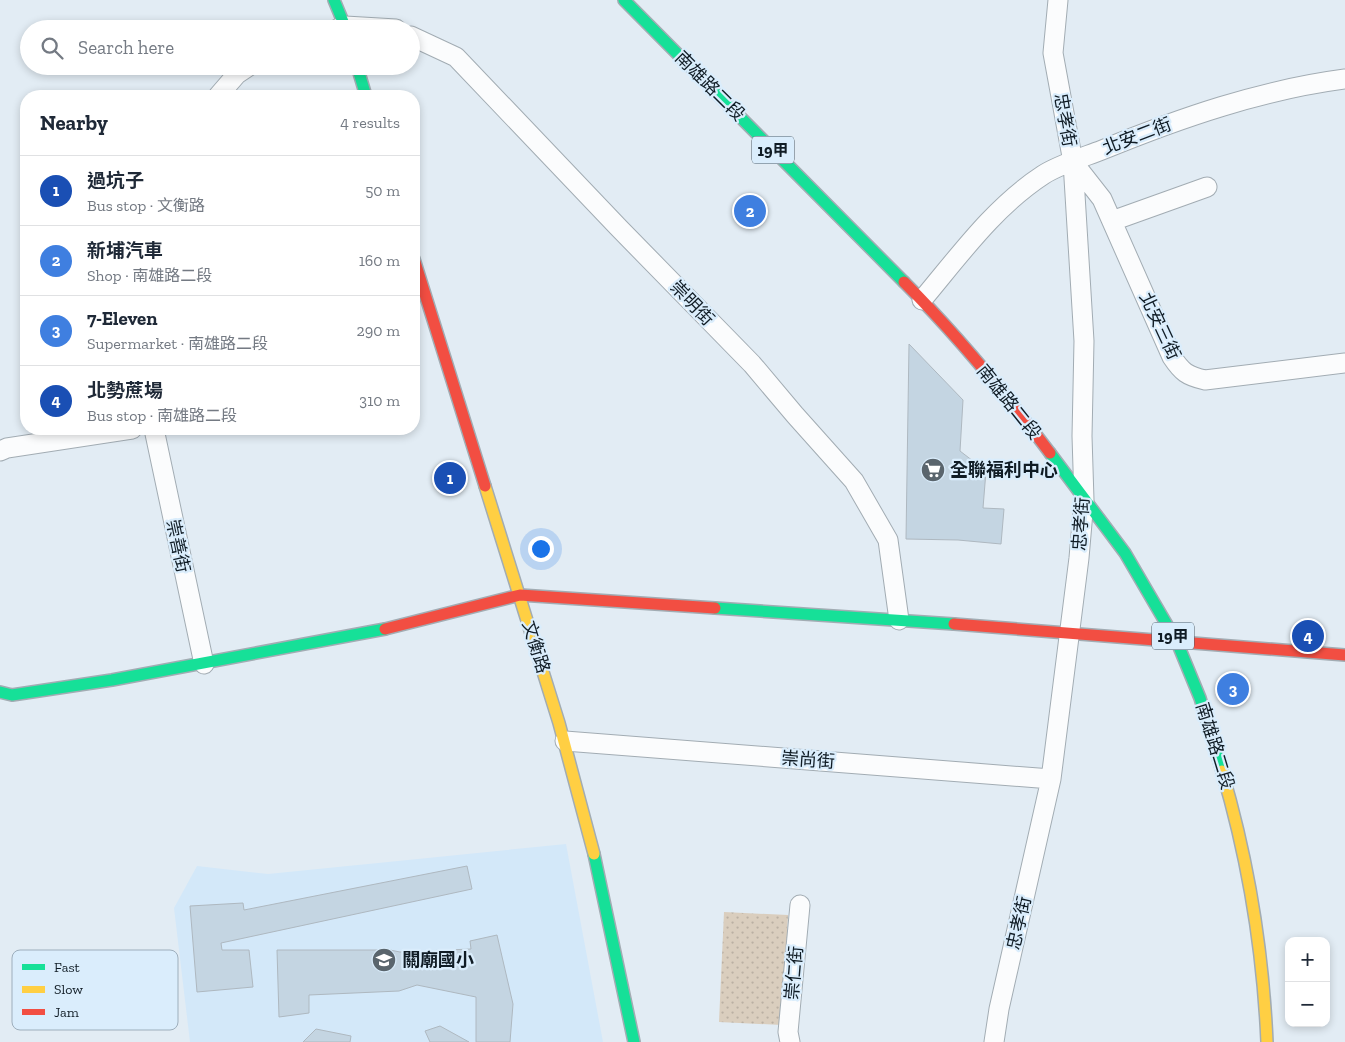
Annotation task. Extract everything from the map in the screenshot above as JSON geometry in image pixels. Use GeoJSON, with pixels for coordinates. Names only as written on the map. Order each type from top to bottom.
{"type":"FeatureCollection","features":[{"type":"Feature","properties":{"kind":"street"},"geometry":{"type":"LineString","coordinates":[[334,0],[340,20]]}},
{"type":"Feature","properties":{"kind":"street","name":"南雄路二段"},"geometry":{"type":"LineString","coordinates":[[624,0],[922,300],[1017,409],[1125,553],[1176,642],[1200,698],[1234,811],[1252,900],[1263,977],[1267,1042]]}},
{"type":"Feature","properties":{"kind":"street","name":"忠孝街"},"geometry":{"type":"LineString","coordinates":[[994,1042],[999,1009],[1051,779],[1079,558],[1084,500],[1082,436],[1084,341],[1072,162],[1053,53],[1060,1]]}},
{"type":"Feature","properties":{"kind":"street","name":"崇明街"},"geometry":{"type":"LineString","coordinates":[[420,40],[456,57],[752,364],[854,481],[888,540],[899,620]]}},
{"type":"Feature","properties":{"kind":"street"},"geometry":{"type":"LineString","coordinates":[[223,90],[237,75]]}},
{"type":"Feature","properties":{"kind":"street"},"geometry":{"type":"LineString","coordinates":[[360,75],[364,90]]}},
{"type":"Feature","properties":{"kind":"street","name":"北安二街"},"geometry":{"type":"LineString","coordinates":[[922,300],[980,231],[1011,199],[1044,174],[1189,116],[1264,95],[1345,80]]}},
{"type":"Feature","properties":{"kind":"street","name":"北安三街"},"geometry":{"type":"LineString","coordinates":[[1072,162],[1102,199],[1172,357],[1181,370],[1190,377],[1205,380],[1345,363]]}},
{"type":"Feature","properties":{"kind":"street"},"geometry":{"type":"LineString","coordinates":[[1112,221],[1207,187]]}},
{"type":"Feature","properties":{"kind":"street","name":"文衡路"},"geometry":{"type":"LineString","coordinates":[[420,279],[565,741],[606,903],[634,1042]]}},
{"type":"Feature","properties":{"kind":"street"},"geometry":{"type":"LineString","coordinates":[[0,451],[7,448],[92,435]]}},
{"type":"Feature","properties":{"kind":"street","name":"崇善街"},"geometry":{"type":"LineString","coordinates":[[155,435],[204,664]]}},
{"type":"Feature","properties":{"kind":"street"},"geometry":{"type":"LineString","coordinates":[[0,692],[12,695],[112,680],[367,634],[520,595],[899,620],[1345,655]]}},
{"type":"Feature","properties":{"kind":"street","name":"崇尚街"},"geometry":{"type":"LineString","coordinates":[[565,741],[1051,779]]}},
{"type":"Feature","properties":{"kind":"street","name":"崇仁街"},"geometry":{"type":"LineString","coordinates":[[790,1042],[788,1032],[800,905]]}},
{"type":"Feature","properties":{"kind":"shaded area","name":"關廟國小"},"geometry":{"type":"Polygon","coordinates":[[[566,844],[603,1042],[190,1042],[174,908],[197,866],[268,874],[566,844]]]}},
{"type":"Feature","properties":{"kind":"shaded area"},"geometry":{"type":"Polygon","coordinates":[[[724,912],[788,915],[782,1025],[719,1022],[724,912]]]}},
{"type":"Feature","properties":{"kind":"building","name":"全聯福利中心"},"geometry":{"type":"Polygon","coordinates":[[[909,344],[963,400],[960,451],[986,471],[983,508],[1004,509],[1001,544],[958,540],[906,539],[909,344]]]}},
{"type":"Feature","properties":{"kind":"building"},"geometry":{"type":"Polygon","coordinates":[[[467,866],[472,889],[221,943],[222,950],[249,950],[253,987],[197,992],[190,906],[243,903],[244,910],[467,866]]]}},
{"type":"Feature","properties":{"kind":"building"},"geometry":{"type":"Polygon","coordinates":[[[497,935],[513,1004],[510,1042],[476,1042],[476,997],[417,985],[399,991],[309,995],[309,1013],[279,1017],[277,950],[390,950],[400,952],[471,949],[470,941],[497,935]]]}},
{"type":"Feature","properties":{"kind":"building"},"geometry":{"type":"Polygon","coordinates":[[[440,1026],[469,1042],[430,1042],[425,1031],[440,1026]]]}},
{"type":"Feature","properties":{"kind":"building"},"geometry":{"type":"Polygon","coordinates":[[[316,1029],[351,1036],[350,1042],[303,1042],[316,1029]]]}},
{"type":"Feature","properties":{"kind":"traffic: fast"},"geometry":{"type":"LineString","coordinates":[[334,0],[342,20]]}},
{"type":"Feature","properties":{"kind":"traffic: fast"},"geometry":{"type":"LineString","coordinates":[[624,0],[904,282]]}},
{"type":"Feature","properties":{"kind":"traffic: fast"},"geometry":{"type":"LineString","coordinates":[[360,75],[364,90]]}},
{"type":"Feature","properties":{"kind":"traffic: fast"},"geometry":{"type":"LineString","coordinates":[[1050,453],[1125,553],[1177,642],[1200,698],[1222,771]]}},
{"type":"Feature","properties":{"kind":"traffic: fast"},"geometry":{"type":"LineString","coordinates":[[715,608],[954,624]]}},
{"type":"Feature","properties":{"kind":"traffic: fast"},"geometry":{"type":"LineString","coordinates":[[0,692],[12,695],[112,680],[385,629]]}},
{"type":"Feature","properties":{"kind":"traffic: fast"},"geometry":{"type":"LineString","coordinates":[[594,854],[634,1042]]}},
{"type":"Feature","properties":{"kind":"traffic: slow"},"geometry":{"type":"LineString","coordinates":[[485,486],[559,723],[594,854]]}},
{"type":"Feature","properties":{"kind":"traffic: slow"},"geometry":{"type":"LineString","coordinates":[[1222,771],[1247,871],[1253,905],[1262,974],[1267,1042]]}},
{"type":"Feature","properties":{"kind":"traffic: jam"},"geometry":{"type":"LineString","coordinates":[[420,278],[485,486]]}},
{"type":"Feature","properties":{"kind":"traffic: jam"},"geometry":{"type":"LineString","coordinates":[[904,282],[980,365],[1050,453]]}},
{"type":"Feature","properties":{"kind":"traffic: jam"},"geometry":{"type":"LineString","coordinates":[[385,629],[520,595],[715,608]]}},
{"type":"Feature","properties":{"kind":"traffic: jam"},"geometry":{"type":"LineString","coordinates":[[954,624],[1345,655]]}},
{"type":"Feature","properties":{"kind":"place","name":"新埔汽車"},"geometry":{"type":"Point","coordinates":[750,211]}},
{"type":"Feature","properties":{"kind":"place","name":"全聯福利中心"},"geometry":{"type":"Point","coordinates":[933,470]}},
{"type":"Feature","properties":{"kind":"place","name":"過坑子"},"geometry":{"type":"Point","coordinates":[450,478]}},
{"type":"Feature","properties":{"kind":"place","name":"北勢蔗場"},"geometry":{"type":"Point","coordinates":[1308,636]}},
{"type":"Feature","properties":{"kind":"place","name":"7-Eleven"},"geometry":{"type":"Point","coordinates":[1233,689]}},
{"type":"Feature","properties":{"kind":"place","name":"關廟國小"},"geometry":{"type":"Point","coordinates":[384,960]}}]}
